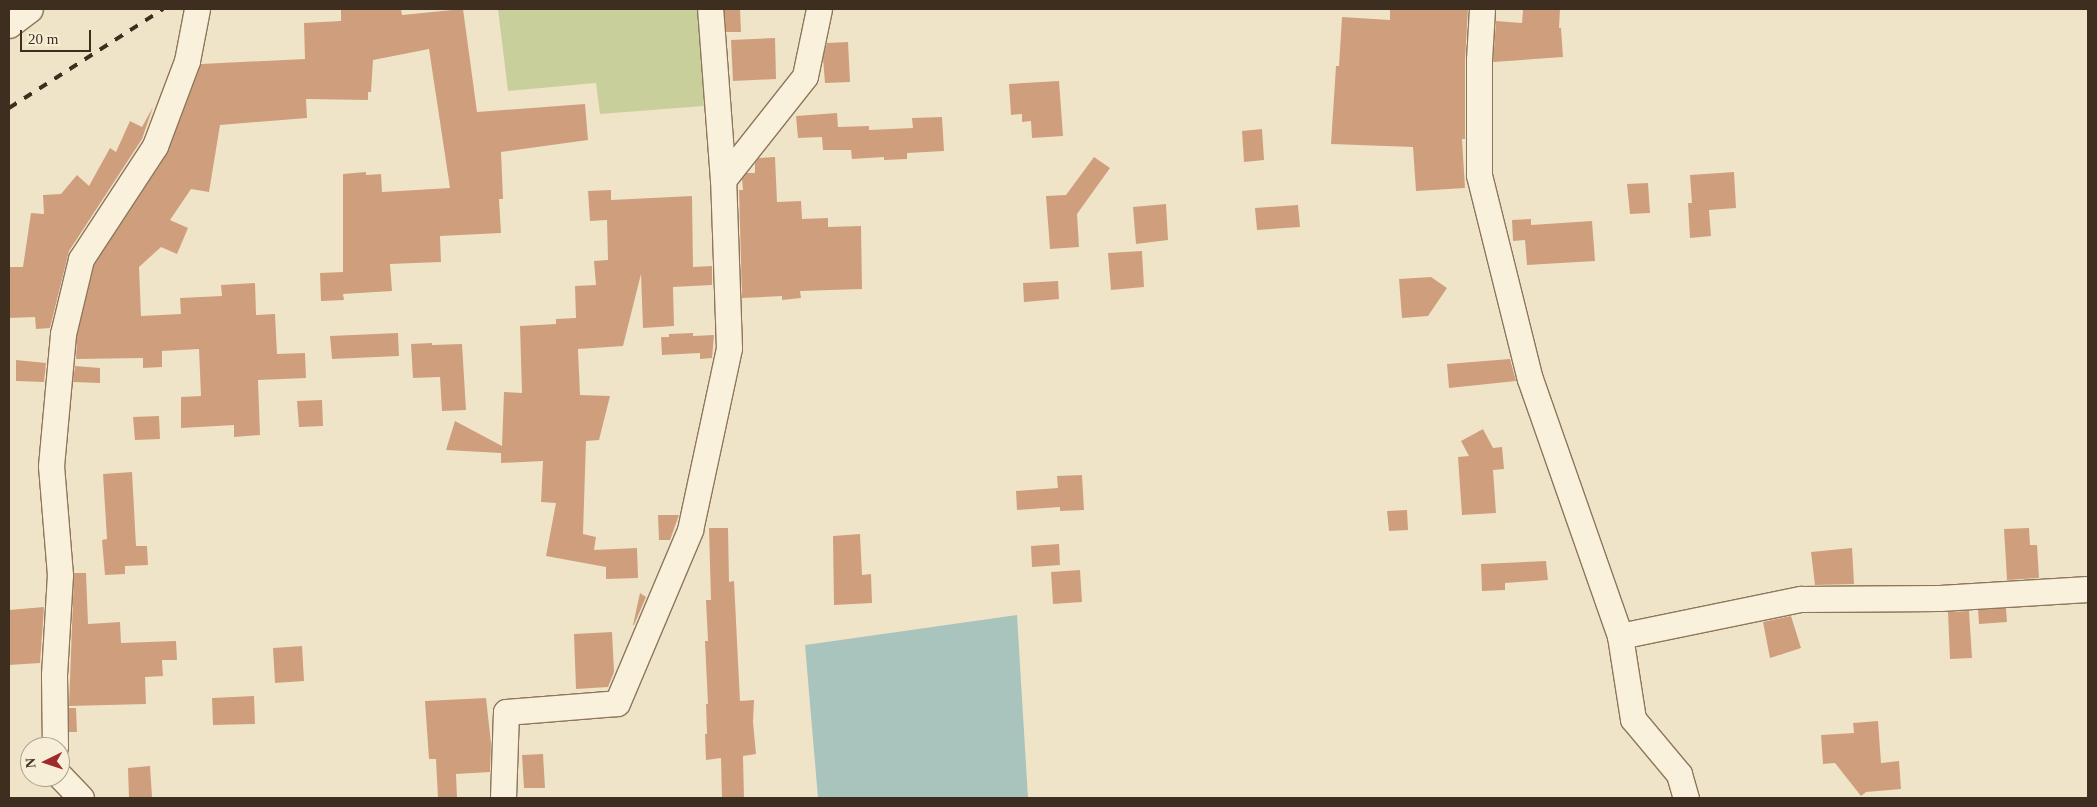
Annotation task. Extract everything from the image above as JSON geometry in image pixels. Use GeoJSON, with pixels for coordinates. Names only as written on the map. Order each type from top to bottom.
{"type":"FeatureCollection","features":[{"type":"Feature","properties":{"kind":"street"},"geometry":{"type":"LineString","coordinates":[[9,24],[30,9]]}},
{"type":"Feature","properties":{"kind":"street"},"geometry":{"type":"LineString","coordinates":[[55,737],[54,675],[60,575],[51,466],[63,334],[81,259],[155,146],[187,61],[196,9]]}},
{"type":"Feature","properties":{"kind":"street"},"geometry":{"type":"LineString","coordinates":[[503,798],[506,712],[617,703],[690,530],[729,348],[723,180],[710,9]]}},
{"type":"Feature","properties":{"kind":"street"},"geometry":{"type":"LineString","coordinates":[[723,180],[806,76],[819,9]]}},
{"type":"Feature","properties":{"kind":"street"},"geometry":{"type":"LineString","coordinates":[[1482,9],[1478,60],[1479,175],[1530,379],[1620,636],[1633,719],[1679,774],[1686,798]]}},
{"type":"Feature","properties":{"kind":"street"},"geometry":{"type":"LineString","coordinates":[[1620,636],[1801,598],[1940,598],[2088,588]]}},
{"type":"Feature","properties":{"kind":"street"},"geometry":{"type":"LineString","coordinates":[[70,786],[81,798]]}},
{"type":"Feature","properties":{"kind":"green space"},"geometry":{"type":"Polygon","coordinates":[[[498,9],[701,9],[704,106],[600,114],[596,83],[508,91],[498,9]]]}},
{"type":"Feature","properties":{"kind":"water"},"geometry":{"type":"Polygon","coordinates":[[[1017,615],[1028,798],[818,798],[805,645],[1017,615]]]}},
{"type":"Feature","properties":{"kind":"building"},"geometry":{"type":"Polygon","coordinates":[[[341,9],[401,9],[402,15],[463,9],[477,112],[585,104],[588,140],[501,152],[503,199],[499,199],[501,233],[440,236],[441,262],[390,264],[392,291],[343,294],[344,300],[321,301],[320,273],[343,272],[343,174],[366,172],[366,175],[381,174],[382,192],[450,188],[429,49],[373,60],[371,92],[368,92],[368,100],[306,99],[307,118],[220,125],[209,192],[191,189],[170,220],[188,228],[177,254],[161,247],[139,267],[141,316],[181,314],[180,298],[222,296],[221,285],[255,283],[256,315],[275,314],[277,354],[305,353],[306,378],[258,380],[260,435],[234,437],[234,425],[181,428],[181,397],[201,396],[199,349],[162,351],[162,367],[143,368],[143,358],[76,359],[77,336],[94,265],[167,154],[201,64],[305,59],[304,23],[341,21],[341,9]]]}},
{"type":"Feature","properties":{"kind":"building"},"geometry":{"type":"Polygon","coordinates":[[[724,9],[740,9],[741,32],[726,32],[724,9]]]}},
{"type":"Feature","properties":{"kind":"building"},"geometry":{"type":"Polygon","coordinates":[[[1390,9],[1468,9],[1465,60],[1465,139],[1462,139],[1465,188],[1416,191],[1413,147],[1331,144],[1336,66],[1339,66],[1342,17],[1390,20],[1390,9]]]}},
{"type":"Feature","properties":{"kind":"building"},"geometry":{"type":"Polygon","coordinates":[[[1523,9],[1560,9],[1559,28],[1561,28],[1563,57],[1493,62],[1496,21],[1522,23],[1523,9]]]}},
{"type":"Feature","properties":{"kind":"building"},"geometry":{"type":"Polygon","coordinates":[[[775,38],[776,79],[733,81],[731,40],[775,38]]]}},
{"type":"Feature","properties":{"kind":"building"},"geometry":{"type":"Polygon","coordinates":[[[848,42],[850,82],[825,83],[823,58],[827,43],[848,42]]]}},
{"type":"Feature","properties":{"kind":"building"},"geometry":{"type":"Polygon","coordinates":[[[1059,81],[1063,136],[1032,138],[1031,121],[1022,122],[1022,114],[1011,115],[1009,84],[1059,81]]]}},
{"type":"Feature","properties":{"kind":"building"},"geometry":{"type":"Polygon","coordinates":[[[153,107],[142,139],[69,251],[50,328],[36,329],[35,317],[9,318],[9,267],[23,267],[31,213],[44,214],[43,195],[61,194],[77,175],[89,186],[110,148],[116,152],[130,121],[142,127],[153,107]]]}},
{"type":"Feature","properties":{"kind":"building"},"geometry":{"type":"Polygon","coordinates":[[[837,113],[838,127],[869,126],[869,130],[913,128],[912,118],[942,117],[944,151],[907,153],[907,159],[884,160],[884,157],[852,159],[851,150],[823,150],[822,137],[798,138],[796,116],[837,113]]]}},
{"type":"Feature","properties":{"kind":"building"},"geometry":{"type":"Polygon","coordinates":[[[1262,129],[1264,160],[1244,162],[1242,131],[1262,129]]]}},
{"type":"Feature","properties":{"kind":"building"},"geometry":{"type":"Polygon","coordinates":[[[775,157],[777,202],[801,201],[802,219],[828,218],[828,227],[861,226],[862,289],[800,291],[801,298],[782,300],[782,296],[742,298],[739,190],[743,190],[742,179],[747,173],[755,173],[755,163],[759,158],[775,157]]]}},
{"type":"Feature","properties":{"kind":"building"},"geometry":{"type":"Polygon","coordinates":[[[1094,157],[1110,168],[1077,214],[1079,247],[1050,249],[1046,196],[1066,195],[1094,157]]]}},
{"type":"Feature","properties":{"kind":"building"},"geometry":{"type":"Polygon","coordinates":[[[1734,172],[1736,208],[1709,210],[1711,236],[1690,238],[1688,203],[1692,203],[1690,175],[1734,172]]]}},
{"type":"Feature","properties":{"kind":"building"},"geometry":{"type":"Polygon","coordinates":[[[1648,183],[1650,213],[1630,214],[1627,184],[1648,183]]]}},
{"type":"Feature","properties":{"kind":"building"},"geometry":{"type":"Polygon","coordinates":[[[611,190],[611,200],[692,196],[693,267],[712,266],[712,285],[673,287],[674,326],[643,328],[641,274],[623,346],[578,349],[580,395],[610,396],[599,440],[586,441],[583,534],[596,537],[594,550],[637,548],[638,578],[606,579],[606,567],[546,556],[556,503],[541,502],[543,461],[501,463],[501,453],[446,450],[455,421],[502,446],[504,392],[522,393],[520,326],[556,324],[556,319],[576,318],[575,286],[596,285],[594,261],[608,260],[607,220],[590,221],[588,191],[611,190]]]}},
{"type":"Feature","properties":{"kind":"building"},"geometry":{"type":"Polygon","coordinates":[[[1166,204],[1168,240],[1136,244],[1133,207],[1166,204]]]}},
{"type":"Feature","properties":{"kind":"building"},"geometry":{"type":"Polygon","coordinates":[[[1298,205],[1300,227],[1257,230],[1255,208],[1298,205]]]}},
{"type":"Feature","properties":{"kind":"building"},"geometry":{"type":"Polygon","coordinates":[[[1531,219],[1531,225],[1592,221],[1595,261],[1527,265],[1525,240],[1513,241],[1512,220],[1531,219]]]}},
{"type":"Feature","properties":{"kind":"building"},"geometry":{"type":"Polygon","coordinates":[[[1142,251],[1144,287],[1111,290],[1108,253],[1142,251]]]}},
{"type":"Feature","properties":{"kind":"building"},"geometry":{"type":"Polygon","coordinates":[[[1431,277],[1447,288],[1428,316],[1402,318],[1399,279],[1431,277]]]}},
{"type":"Feature","properties":{"kind":"building"},"geometry":{"type":"Polygon","coordinates":[[[1058,281],[1059,299],[1024,302],[1023,283],[1058,281]]]}},
{"type":"Feature","properties":{"kind":"building"},"geometry":{"type":"Polygon","coordinates":[[[398,333],[399,356],[332,359],[330,336],[398,333]]]}},
{"type":"Feature","properties":{"kind":"building"},"geometry":{"type":"Polygon","coordinates":[[[693,333],[693,336],[714,335],[712,358],[700,359],[700,353],[662,355],[661,337],[669,337],[669,334],[693,333]]]}},
{"type":"Feature","properties":{"kind":"building"},"geometry":{"type":"Polygon","coordinates":[[[432,343],[432,345],[462,344],[466,410],[442,411],[440,377],[413,378],[411,344],[432,343]]]}},
{"type":"Feature","properties":{"kind":"building"},"geometry":{"type":"Polygon","coordinates":[[[1510,359],[1516,381],[1449,388],[1447,364],[1510,359]]]}},
{"type":"Feature","properties":{"kind":"building"},"geometry":{"type":"Polygon","coordinates":[[[16,360],[46,363],[44,382],[16,381],[16,360]]]}},
{"type":"Feature","properties":{"kind":"building"},"geometry":{"type":"Polygon","coordinates":[[[75,366],[100,368],[100,383],[73,382],[75,366]]]}},
{"type":"Feature","properties":{"kind":"building"},"geometry":{"type":"Polygon","coordinates":[[[322,400],[323,426],[299,427],[297,401],[322,400]]]}},
{"type":"Feature","properties":{"kind":"building"},"geometry":{"type":"Polygon","coordinates":[[[159,416],[160,439],[135,440],[133,417],[159,416]]]}},
{"type":"Feature","properties":{"kind":"building"},"geometry":{"type":"Polygon","coordinates":[[[1483,429],[1493,448],[1502,447],[1504,469],[1493,470],[1496,513],[1462,515],[1458,457],[1469,456],[1461,441],[1483,429]]]}},
{"type":"Feature","properties":{"kind":"building"},"geometry":{"type":"Polygon","coordinates":[[[132,472],[136,546],[147,546],[148,565],[125,566],[125,574],[105,575],[102,540],[107,539],[103,474],[132,472]]]}},
{"type":"Feature","properties":{"kind":"building"},"geometry":{"type":"Polygon","coordinates":[[[1082,475],[1084,510],[1060,511],[1060,507],[1017,510],[1016,491],[1058,488],[1057,476],[1082,475]]]}},
{"type":"Feature","properties":{"kind":"building"},"geometry":{"type":"Polygon","coordinates":[[[1407,510],[1408,530],[1389,531],[1387,511],[1407,510]]]}},
{"type":"Feature","properties":{"kind":"building"},"geometry":{"type":"Polygon","coordinates":[[[658,515],[679,515],[670,540],[659,540],[658,515]]]}},
{"type":"Feature","properties":{"kind":"building"},"geometry":{"type":"Polygon","coordinates":[[[709,528],[728,528],[729,582],[734,581],[740,701],[754,700],[753,722],[756,754],[743,756],[744,798],[722,798],[721,758],[706,760],[706,704],[708,704],[705,641],[708,641],[706,600],[711,600],[709,528]]]}},
{"type":"Feature","properties":{"kind":"building"},"geometry":{"type":"Polygon","coordinates":[[[2029,528],[2030,545],[2037,545],[2039,578],[2007,580],[2004,529],[2029,528]]]}},
{"type":"Feature","properties":{"kind":"building"},"geometry":{"type":"Polygon","coordinates":[[[860,534],[862,575],[871,574],[872,603],[834,605],[833,536],[860,534]]]}},
{"type":"Feature","properties":{"kind":"building"},"geometry":{"type":"Polygon","coordinates":[[[1059,544],[1060,565],[1032,567],[1031,546],[1059,544]]]}},
{"type":"Feature","properties":{"kind":"building"},"geometry":{"type":"Polygon","coordinates":[[[1852,548],[1854,584],[1815,585],[1811,552],[1852,548]]]}},
{"type":"Feature","properties":{"kind":"building"},"geometry":{"type":"Polygon","coordinates":[[[1546,561],[1548,580],[1505,583],[1505,590],[1482,591],[1481,564],[1546,561]]]}},
{"type":"Feature","properties":{"kind":"building"},"geometry":{"type":"Polygon","coordinates":[[[1080,570],[1082,602],[1053,604],[1051,572],[1080,570]]]}},
{"type":"Feature","properties":{"kind":"building"},"geometry":{"type":"Polygon","coordinates":[[[74,573],[86,573],[88,624],[120,622],[121,643],[176,641],[177,660],[162,660],[163,676],[145,677],[146,704],[69,706],[74,573]]]}},
{"type":"Feature","properties":{"kind":"building"},"geometry":{"type":"Polygon","coordinates":[[[640,593],[646,597],[633,625],[640,593]]]}},
{"type":"Feature","properties":{"kind":"building"},"geometry":{"type":"Polygon","coordinates":[[[44,607],[40,663],[9,665],[9,610],[44,607]]]}},
{"type":"Feature","properties":{"kind":"building"},"geometry":{"type":"Polygon","coordinates":[[[2006,608],[2007,622],[1979,624],[1978,610],[2006,608]]]}},
{"type":"Feature","properties":{"kind":"building"},"geometry":{"type":"Polygon","coordinates":[[[1969,611],[1972,658],[1950,659],[1948,612],[1969,611]]]}},
{"type":"Feature","properties":{"kind":"building"},"geometry":{"type":"Polygon","coordinates":[[[1791,616],[1801,648],[1770,658],[1763,622],[1791,616]]]}},
{"type":"Feature","properties":{"kind":"building"},"geometry":{"type":"Polygon","coordinates":[[[612,632],[614,672],[608,687],[576,689],[574,634],[612,632]]]}},
{"type":"Feature","properties":{"kind":"building"},"geometry":{"type":"Polygon","coordinates":[[[302,646],[304,681],[275,683],[273,648],[302,646]]]}},
{"type":"Feature","properties":{"kind":"building"},"geometry":{"type":"Polygon","coordinates":[[[254,696],[255,724],[213,725],[212,698],[254,696]]]}},
{"type":"Feature","properties":{"kind":"building"},"geometry":{"type":"Polygon","coordinates":[[[486,698],[491,743],[490,772],[456,774],[457,798],[438,798],[436,759],[429,759],[425,701],[486,698]]]}},
{"type":"Feature","properties":{"kind":"building"},"geometry":{"type":"Polygon","coordinates":[[[69,708],[76,708],[77,732],[69,732],[69,708]]]}},
{"type":"Feature","properties":{"kind":"building"},"geometry":{"type":"Polygon","coordinates":[[[1878,721],[1881,763],[1899,761],[1901,789],[1866,792],[1861,796],[1835,763],[1823,764],[1821,735],[1854,733],[1853,723],[1878,721]]]}},
{"type":"Feature","properties":{"kind":"building"},"geometry":{"type":"Polygon","coordinates":[[[543,754],[545,788],[524,788],[522,755],[543,754]]]}},
{"type":"Feature","properties":{"kind":"building"},"geometry":{"type":"Polygon","coordinates":[[[150,766],[152,797],[129,798],[128,768],[150,766]]]}},
{"type":"Feature","properties":{"kind":"railway"},"geometry":{"type":"LineString","coordinates":[[9,108],[163,9]]}}]}
